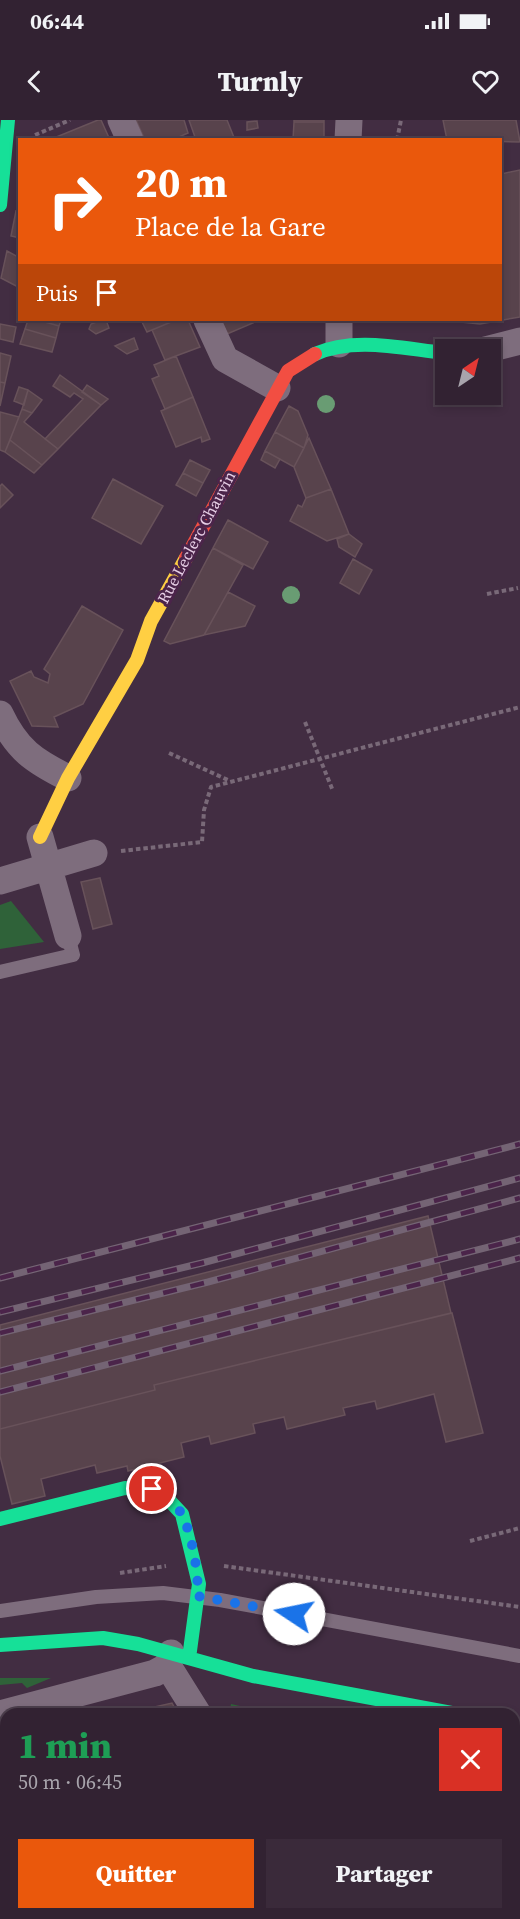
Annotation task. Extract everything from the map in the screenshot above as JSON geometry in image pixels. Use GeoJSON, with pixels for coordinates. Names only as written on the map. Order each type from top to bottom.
{"type":"FeatureCollection","features":[{"type":"Feature","properties":{"kind":"street"},"geometry":{"type":"LineString","coordinates":[[0,205],[8,120]]}},
{"type":"Feature","properties":{"kind":"street"},"geometry":{"type":"LineString","coordinates":[[121,120],[129,138]]}},
{"type":"Feature","properties":{"kind":"street"},"geometry":{"type":"LineString","coordinates":[[348,138],[349,120]]}},
{"type":"Feature","properties":{"kind":"street"},"geometry":{"type":"LineString","coordinates":[[207,321],[225,359],[277,388]]}},
{"type":"Feature","properties":{"kind":"street"},"geometry":{"type":"LineString","coordinates":[[339,332],[435,351]]}},
{"type":"Feature","properties":{"kind":"street","name":"Rue Leclerc Chauvin"},"geometry":{"type":"LineString","coordinates":[[40,837],[68,778],[137,660],[151,621],[277,388],[300,359],[339,332]]}},
{"type":"Feature","properties":{"kind":"street"},"geometry":{"type":"LineString","coordinates":[[501,345],[520,340]]}},
{"type":"Feature","properties":{"kind":"street"},"geometry":{"type":"LineString","coordinates":[[0,714],[14,740],[26,754],[68,778]]}},
{"type":"Feature","properties":{"kind":"street"},"geometry":{"type":"LineString","coordinates":[[40,837],[68,936]]}},
{"type":"Feature","properties":{"kind":"street"},"geometry":{"type":"LineString","coordinates":[[0,881],[94,853]]}},
{"type":"Feature","properties":{"kind":"street"},"geometry":{"type":"LineString","coordinates":[[0,1519],[125,1488],[152,1489],[167,1498],[182,1514],[199,1584],[176,1659],[196,1708]]}},
{"type":"Feature","properties":{"kind":"street"},"geometry":{"type":"LineString","coordinates":[[1,1644],[103,1638],[176,1659],[253,1676],[425,1708]]}},
{"type":"Feature","properties":{"kind":"street"},"geometry":{"type":"LineString","coordinates":[[24,1708],[134,1680],[176,1659]]}},
{"type":"Feature","properties":{"kind":"lane"},"geometry":{"type":"LineString","coordinates":[[0,972],[73,955],[68,936]]}},
{"type":"Feature","properties":{"kind":"lane"},"geometry":{"type":"LineString","coordinates":[[0,1611],[96,1597],[162,1593],[197,1596],[520,1656]]}},
{"type":"Feature","properties":{"kind":"path"},"geometry":{"type":"LineString","coordinates":[[33,136],[70,120]]}},
{"type":"Feature","properties":{"kind":"path"},"geometry":{"type":"LineString","coordinates":[[397,138],[400,120]]}},
{"type":"Feature","properties":{"kind":"path"},"geometry":{"type":"LineString","coordinates":[[488,594],[518,588]]}},
{"type":"Feature","properties":{"kind":"path"},"geometry":{"type":"LineString","coordinates":[[94,853],[202,842],[204,810],[211,787],[520,707]]}},
{"type":"Feature","properties":{"kind":"path"},"geometry":{"type":"LineString","coordinates":[[305,722],[333,791]]}},
{"type":"Feature","properties":{"kind":"path"},"geometry":{"type":"LineString","coordinates":[[169,753],[231,781]]}},
{"type":"Feature","properties":{"kind":"path"},"geometry":{"type":"LineString","coordinates":[[470,1541],[520,1528]]}},
{"type":"Feature","properties":{"kind":"path"},"geometry":{"type":"LineString","coordinates":[[114,1574],[194,1562],[520,1607]]}},
{"type":"Feature","properties":{"kind":"green space"},"geometry":{"type":"Polygon","coordinates":[[[11,901],[44,942],[0,949],[0,905],[11,901]]]}},
{"type":"Feature","properties":{"kind":"green space"},"geometry":{"type":"Polygon","coordinates":[[[0,1678],[51,1678],[27,1688],[22,1683],[0,1685],[0,1678]]]}},
{"type":"Feature","properties":{"kind":"green space"},"geometry":{"type":"Polygon","coordinates":[[[231,1704],[249,1708],[230,1708],[231,1704]]]}},
{"type":"Feature","properties":{"kind":"building"},"geometry":{"type":"Polygon","coordinates":[[[101,120],[109,138],[54,138],[101,120]]]}},
{"type":"Feature","properties":{"kind":"building"},"geometry":{"type":"Polygon","coordinates":[[[136,120],[184,120],[188,133],[177,138],[144,138],[136,120]]]}},
{"type":"Feature","properties":{"kind":"building"},"geometry":{"type":"Polygon","coordinates":[[[189,120],[227,120],[234,138],[195,138],[189,120]]]}},
{"type":"Feature","properties":{"kind":"building"},"geometry":{"type":"Polygon","coordinates":[[[294,120],[324,120],[324,122],[294,122],[294,120]]]}},
{"type":"Feature","properties":{"kind":"building"},"geometry":{"type":"Polygon","coordinates":[[[443,120],[516,120],[520,142],[502,142],[502,138],[447,138],[443,120]]]}},
{"type":"Feature","properties":{"kind":"building"},"geometry":{"type":"Polygon","coordinates":[[[257,121],[258,128],[247,130],[247,122],[257,121]]]}},
{"type":"Feature","properties":{"kind":"building"},"geometry":{"type":"Polygon","coordinates":[[[294,122],[324,122],[324,138],[293,138],[294,122]]]}},
{"type":"Feature","properties":{"kind":"building"},"geometry":{"type":"Polygon","coordinates":[[[520,170],[520,317],[502,320],[502,174],[520,170]]]}},
{"type":"Feature","properties":{"kind":"building"},"geometry":{"type":"Polygon","coordinates":[[[16,211],[18,212],[18,238],[11,236],[16,211]]]}},
{"type":"Feature","properties":{"kind":"building"},"geometry":{"type":"Polygon","coordinates":[[[7,251],[18,257],[18,287],[1,278],[7,251]]]}},
{"type":"Feature","properties":{"kind":"building"},"geometry":{"type":"Polygon","coordinates":[[[28,321],[42,321],[59,326],[56,338],[25,329],[28,321]]]}},
{"type":"Feature","properties":{"kind":"building"},"geometry":{"type":"Polygon","coordinates":[[[42,321],[61,321],[59,326],[42,321]]]}},
{"type":"Feature","properties":{"kind":"building"},"geometry":{"type":"Polygon","coordinates":[[[106,321],[109,328],[96,334],[89,329],[91,324],[106,321]]]}},
{"type":"Feature","properties":{"kind":"building"},"geometry":{"type":"Polygon","coordinates":[[[142,321],[174,321],[147,332],[142,321]]]}},
{"type":"Feature","properties":{"kind":"building"},"geometry":{"type":"Polygon","coordinates":[[[174,321],[188,321],[200,347],[165,360],[152,330],[174,321]]]}},
{"type":"Feature","properties":{"kind":"building"},"geometry":{"type":"Polygon","coordinates":[[[221,321],[252,321],[253,323],[227,334],[221,321]]]}},
{"type":"Feature","properties":{"kind":"building"},"geometry":{"type":"Polygon","coordinates":[[[451,321],[497,321],[480,324],[451,321]]]}},
{"type":"Feature","properties":{"kind":"building"},"geometry":{"type":"Polygon","coordinates":[[[0,324],[16,327],[13,342],[0,339],[0,324]]]}},
{"type":"Feature","properties":{"kind":"building"},"geometry":{"type":"Polygon","coordinates":[[[25,329],[56,338],[52,352],[20,344],[25,329]]]}},
{"type":"Feature","properties":{"kind":"building"},"geometry":{"type":"Polygon","coordinates":[[[134,338],[138,349],[127,354],[115,346],[134,338]]]}},
{"type":"Feature","properties":{"kind":"building"},"geometry":{"type":"Polygon","coordinates":[[[0,353],[11,356],[5,383],[0,382],[0,353]]]}},
{"type":"Feature","properties":{"kind":"building"},"geometry":{"type":"Polygon","coordinates":[[[176,356],[193,397],[165,409],[152,379],[159,376],[154,365],[176,356]]]}},
{"type":"Feature","properties":{"kind":"building"},"geometry":{"type":"Polygon","coordinates":[[[60,375],[101,405],[58,449],[45,439],[83,399],[74,393],[70,397],[53,386],[60,375]]]}},
{"type":"Feature","properties":{"kind":"building"},"geometry":{"type":"Polygon","coordinates":[[[0,382],[5,383],[0,406],[0,382]]]}},
{"type":"Feature","properties":{"kind":"building"},"geometry":{"type":"Polygon","coordinates":[[[87,385],[108,399],[101,405],[82,392],[87,385]]]}},
{"type":"Feature","properties":{"kind":"building"},"geometry":{"type":"Polygon","coordinates":[[[19,387],[28,390],[24,405],[14,401],[19,387]]]}},
{"type":"Feature","properties":{"kind":"building"},"geometry":{"type":"Polygon","coordinates":[[[28,390],[42,400],[32,413],[22,409],[28,390]]]}},
{"type":"Feature","properties":{"kind":"building"},"geometry":{"type":"Polygon","coordinates":[[[193,397],[210,439],[202,442],[201,437],[176,447],[161,411],[193,397]]]}},
{"type":"Feature","properties":{"kind":"building"},"geometry":{"type":"Polygon","coordinates":[[[289,406],[298,411],[308,435],[304,448],[275,432],[289,406]]]}},
{"type":"Feature","properties":{"kind":"building"},"geometry":{"type":"Polygon","coordinates":[[[22,409],[32,413],[24,422],[58,449],[42,465],[10,440],[22,409]]]}},
{"type":"Feature","properties":{"kind":"building"},"geometry":{"type":"Polygon","coordinates":[[[0,412],[19,417],[5,452],[0,450],[0,412]]]}},
{"type":"Feature","properties":{"kind":"building"},"geometry":{"type":"Polygon","coordinates":[[[275,432],[304,448],[294,467],[265,451],[275,432]]]}},
{"type":"Feature","properties":{"kind":"building"},"geometry":{"type":"Polygon","coordinates":[[[309,438],[331,489],[306,498],[294,467],[309,438]]]}},
{"type":"Feature","properties":{"kind":"building"},"geometry":{"type":"Polygon","coordinates":[[[10,440],[42,465],[34,473],[5,452],[10,440]]]}},
{"type":"Feature","properties":{"kind":"building"},"geometry":{"type":"Polygon","coordinates":[[[265,451],[280,459],[275,468],[261,460],[265,451]]]}},
{"type":"Feature","properties":{"kind":"building"},"geometry":{"type":"Polygon","coordinates":[[[190,460],[210,470],[203,483],[183,473],[190,460]]]}},
{"type":"Feature","properties":{"kind":"building"},"geometry":{"type":"Polygon","coordinates":[[[183,473],[203,483],[196,496],[176,485],[183,473]]]}},
{"type":"Feature","properties":{"kind":"building"},"geometry":{"type":"Polygon","coordinates":[[[113,479],[163,506],[141,544],[92,518],[113,479]]]}},
{"type":"Feature","properties":{"kind":"building"},"geometry":{"type":"Polygon","coordinates":[[[2,484],[13,495],[0,508],[0,486],[2,484]]]}},
{"type":"Feature","properties":{"kind":"building"},"geometry":{"type":"Polygon","coordinates":[[[331,489],[349,534],[327,541],[290,521],[298,505],[302,507],[306,498],[331,489]]]}},
{"type":"Feature","properties":{"kind":"building"},"geometry":{"type":"Polygon","coordinates":[[[228,520],[268,542],[253,569],[213,548],[228,520]]]}},
{"type":"Feature","properties":{"kind":"building"},"geometry":{"type":"Polygon","coordinates":[[[349,534],[362,544],[355,557],[339,547],[337,539],[349,534]]]}},
{"type":"Feature","properties":{"kind":"building"},"geometry":{"type":"Polygon","coordinates":[[[213,548],[243,565],[204,635],[170,644],[164,641],[213,548]]]}},
{"type":"Feature","properties":{"kind":"building"},"geometry":{"type":"Polygon","coordinates":[[[353,559],[372,570],[359,594],[340,583],[353,559]]]}},
{"type":"Feature","properties":{"kind":"building"},"geometry":{"type":"Polygon","coordinates":[[[228,592],[255,606],[245,626],[204,635],[228,592]]]}},
{"type":"Feature","properties":{"kind":"building"},"geometry":{"type":"Polygon","coordinates":[[[82,606],[123,630],[83,704],[54,717],[58,727],[32,726],[10,681],[31,671],[34,677],[48,683],[50,674],[44,669],[82,606]]]}},
{"type":"Feature","properties":{"kind":"building"},"geometry":{"type":"Polygon","coordinates":[[[100,878],[112,924],[93,929],[81,882],[100,878]]]}},
{"type":"Feature","properties":{"kind":"building"},"geometry":{"type":"Polygon","coordinates":[[[428,1216],[451,1313],[154,1385],[155,1390],[0,1429],[0,1325],[428,1216]]]}},
{"type":"Feature","properties":{"kind":"building"},"geometry":{"type":"Polygon","coordinates":[[[452,1313],[483,1433],[446,1442],[434,1394],[377,1409],[375,1401],[343,1408],[345,1415],[287,1429],[284,1417],[253,1424],[255,1433],[211,1444],[209,1436],[181,1443],[184,1457],[128,1471],[127,1466],[97,1473],[95,1465],[41,1479],[45,1496],[12,1504],[0,1456],[0,1429],[155,1390],[154,1385],[452,1313]]]}},
{"type":"Feature","properties":{"kind":"building"},"geometry":{"type":"Polygon","coordinates":[[[172,1703],[175,1708],[150,1708],[172,1703]]]}},
{"type":"Feature","properties":{"kind":"railway"},"geometry":{"type":"LineString","coordinates":[[0,1278],[520,1144]]}},
{"type":"Feature","properties":{"kind":"railway"},"geometry":{"type":"LineString","coordinates":[[0,1312],[202,1263],[520,1178]]}},
{"type":"Feature","properties":{"kind":"railway"},"geometry":{"type":"LineString","coordinates":[[0,1333],[208,1282],[520,1198]]}},
{"type":"Feature","properties":{"kind":"railway"},"geometry":{"type":"LineString","coordinates":[[0,1371],[520,1239]]}},
{"type":"Feature","properties":{"kind":"railway"},"geometry":{"type":"LineString","coordinates":[[0,1392],[520,1258]]}},
{"type":"Feature","properties":{"kind":"traffic: fast"},"geometry":{"type":"LineString","coordinates":[[0,205],[8,120]]}},
{"type":"Feature","properties":{"kind":"traffic: fast"},"geometry":{"type":"LineString","coordinates":[[315,354],[330,349],[363,345],[435,352]]}},
{"type":"Feature","properties":{"kind":"traffic: fast"},"geometry":{"type":"LineString","coordinates":[[0,1519],[125,1488],[152,1489],[167,1498],[182,1514],[199,1584],[189,1658]]}},
{"type":"Feature","properties":{"kind":"traffic: fast"},"geometry":{"type":"LineString","coordinates":[[0,1645],[103,1638],[138,1644],[253,1676],[425,1708]]}},
{"type":"Feature","properties":{"kind":"traffic: slow"},"geometry":{"type":"LineString","coordinates":[[40,837],[68,778],[137,660],[151,621],[186,558]]}},
{"type":"Feature","properties":{"kind":"traffic: jam"},"geometry":{"type":"LineString","coordinates":[[186,558],[288,371],[315,354]]}},
{"type":"Feature","properties":{"kind":"route"},"geometry":{"type":"LineString","coordinates":[[152,1489],[167,1498],[182,1514],[199,1584],[197,1596],[294,1614]]}}]}
